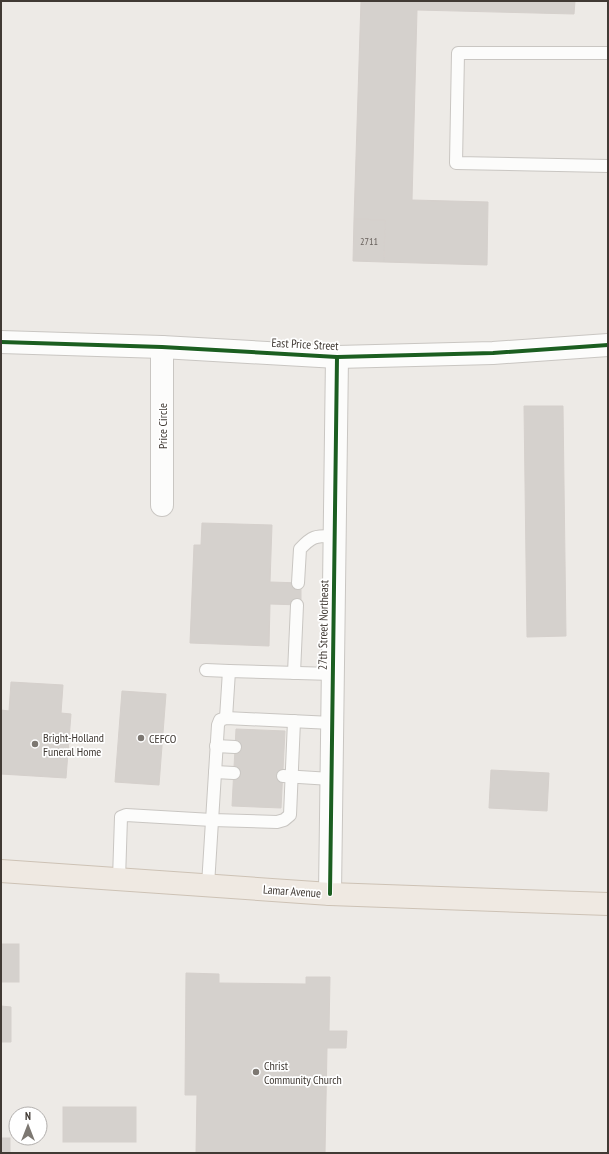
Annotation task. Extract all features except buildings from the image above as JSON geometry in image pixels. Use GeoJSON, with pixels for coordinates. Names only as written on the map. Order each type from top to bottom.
{"type":"FeatureCollection","features":[{"type":"Feature","properties":{"kind":"main road","name":"Lamar Avenue"},"geometry":{"type":"LineString","coordinates":[[1,871],[330,894],[608,904]]}},
{"type":"Feature","properties":{"kind":"street","name":"East Price Street"},"geometry":{"type":"LineString","coordinates":[[1,342],[162,347],[336,357],[493,353],[608,345]]}},
{"type":"Feature","properties":{"kind":"street","name":"Price Circle"},"geometry":{"type":"LineString","coordinates":[[162,347],[162,505]]}},
{"type":"Feature","properties":{"kind":"street","name":"27th Street Northeast"},"geometry":{"type":"LineString","coordinates":[[330,894],[336,357]]}},
{"type":"Feature","properties":{"kind":"lane"},"geometry":{"type":"LineString","coordinates":[[608,53],[458,53],[456,163],[608,166]]}},
{"type":"Feature","properties":{"kind":"lane"},"geometry":{"type":"LineString","coordinates":[[298,583],[300,549],[309,539],[320,536],[335,536]]}},
{"type":"Feature","properties":{"kind":"lane"},"geometry":{"type":"LineString","coordinates":[[294,673],[297,604]]}},
{"type":"Feature","properties":{"kind":"lane"},"geometry":{"type":"LineString","coordinates":[[206,670],[333,674]]}},
{"type":"Feature","properties":{"kind":"lane"},"geometry":{"type":"LineString","coordinates":[[226,718],[229,671]]}},
{"type":"Feature","properties":{"kind":"lane"},"geometry":{"type":"LineString","coordinates":[[208,885],[216,746],[218,725],[220,720],[226,718],[332,723]]}},
{"type":"Feature","properties":{"kind":"lane"},"geometry":{"type":"LineString","coordinates":[[119,879],[121,817],[126,815],[277,822],[284,820],[290,815],[288,777],[289,749],[294,721]]}},
{"type":"Feature","properties":{"kind":"lane"},"geometry":{"type":"LineString","coordinates":[[216,746],[236,747]]}},
{"type":"Feature","properties":{"kind":"lane"},"geometry":{"type":"LineString","coordinates":[[215,772],[234,774]]}},
{"type":"Feature","properties":{"kind":"lane"},"geometry":{"type":"LineString","coordinates":[[288,777],[331,779]]}},
{"type":"Feature","properties":{"kind":"cycle path"},"geometry":{"type":"LineString","coordinates":[[1,342],[162,347],[337,357],[493,353],[608,345]]}},
{"type":"Feature","properties":{"kind":"cycle path"},"geometry":{"type":"LineString","coordinates":[[330,894],[337,357]]}},
{"type":"Feature","properties":{"kind":"place","name":"CEFCO"},"geometry":{"type":"Point","coordinates":[141,738]}},
{"type":"Feature","properties":{"kind":"place","name":"Bright-Holland Funeral Home"},"geometry":{"type":"Point","coordinates":[35,744]}},
{"type":"Feature","properties":{"kind":"place","name":"Christ Community Church"},"geometry":{"type":"Point","coordinates":[256,1072]}}]}
